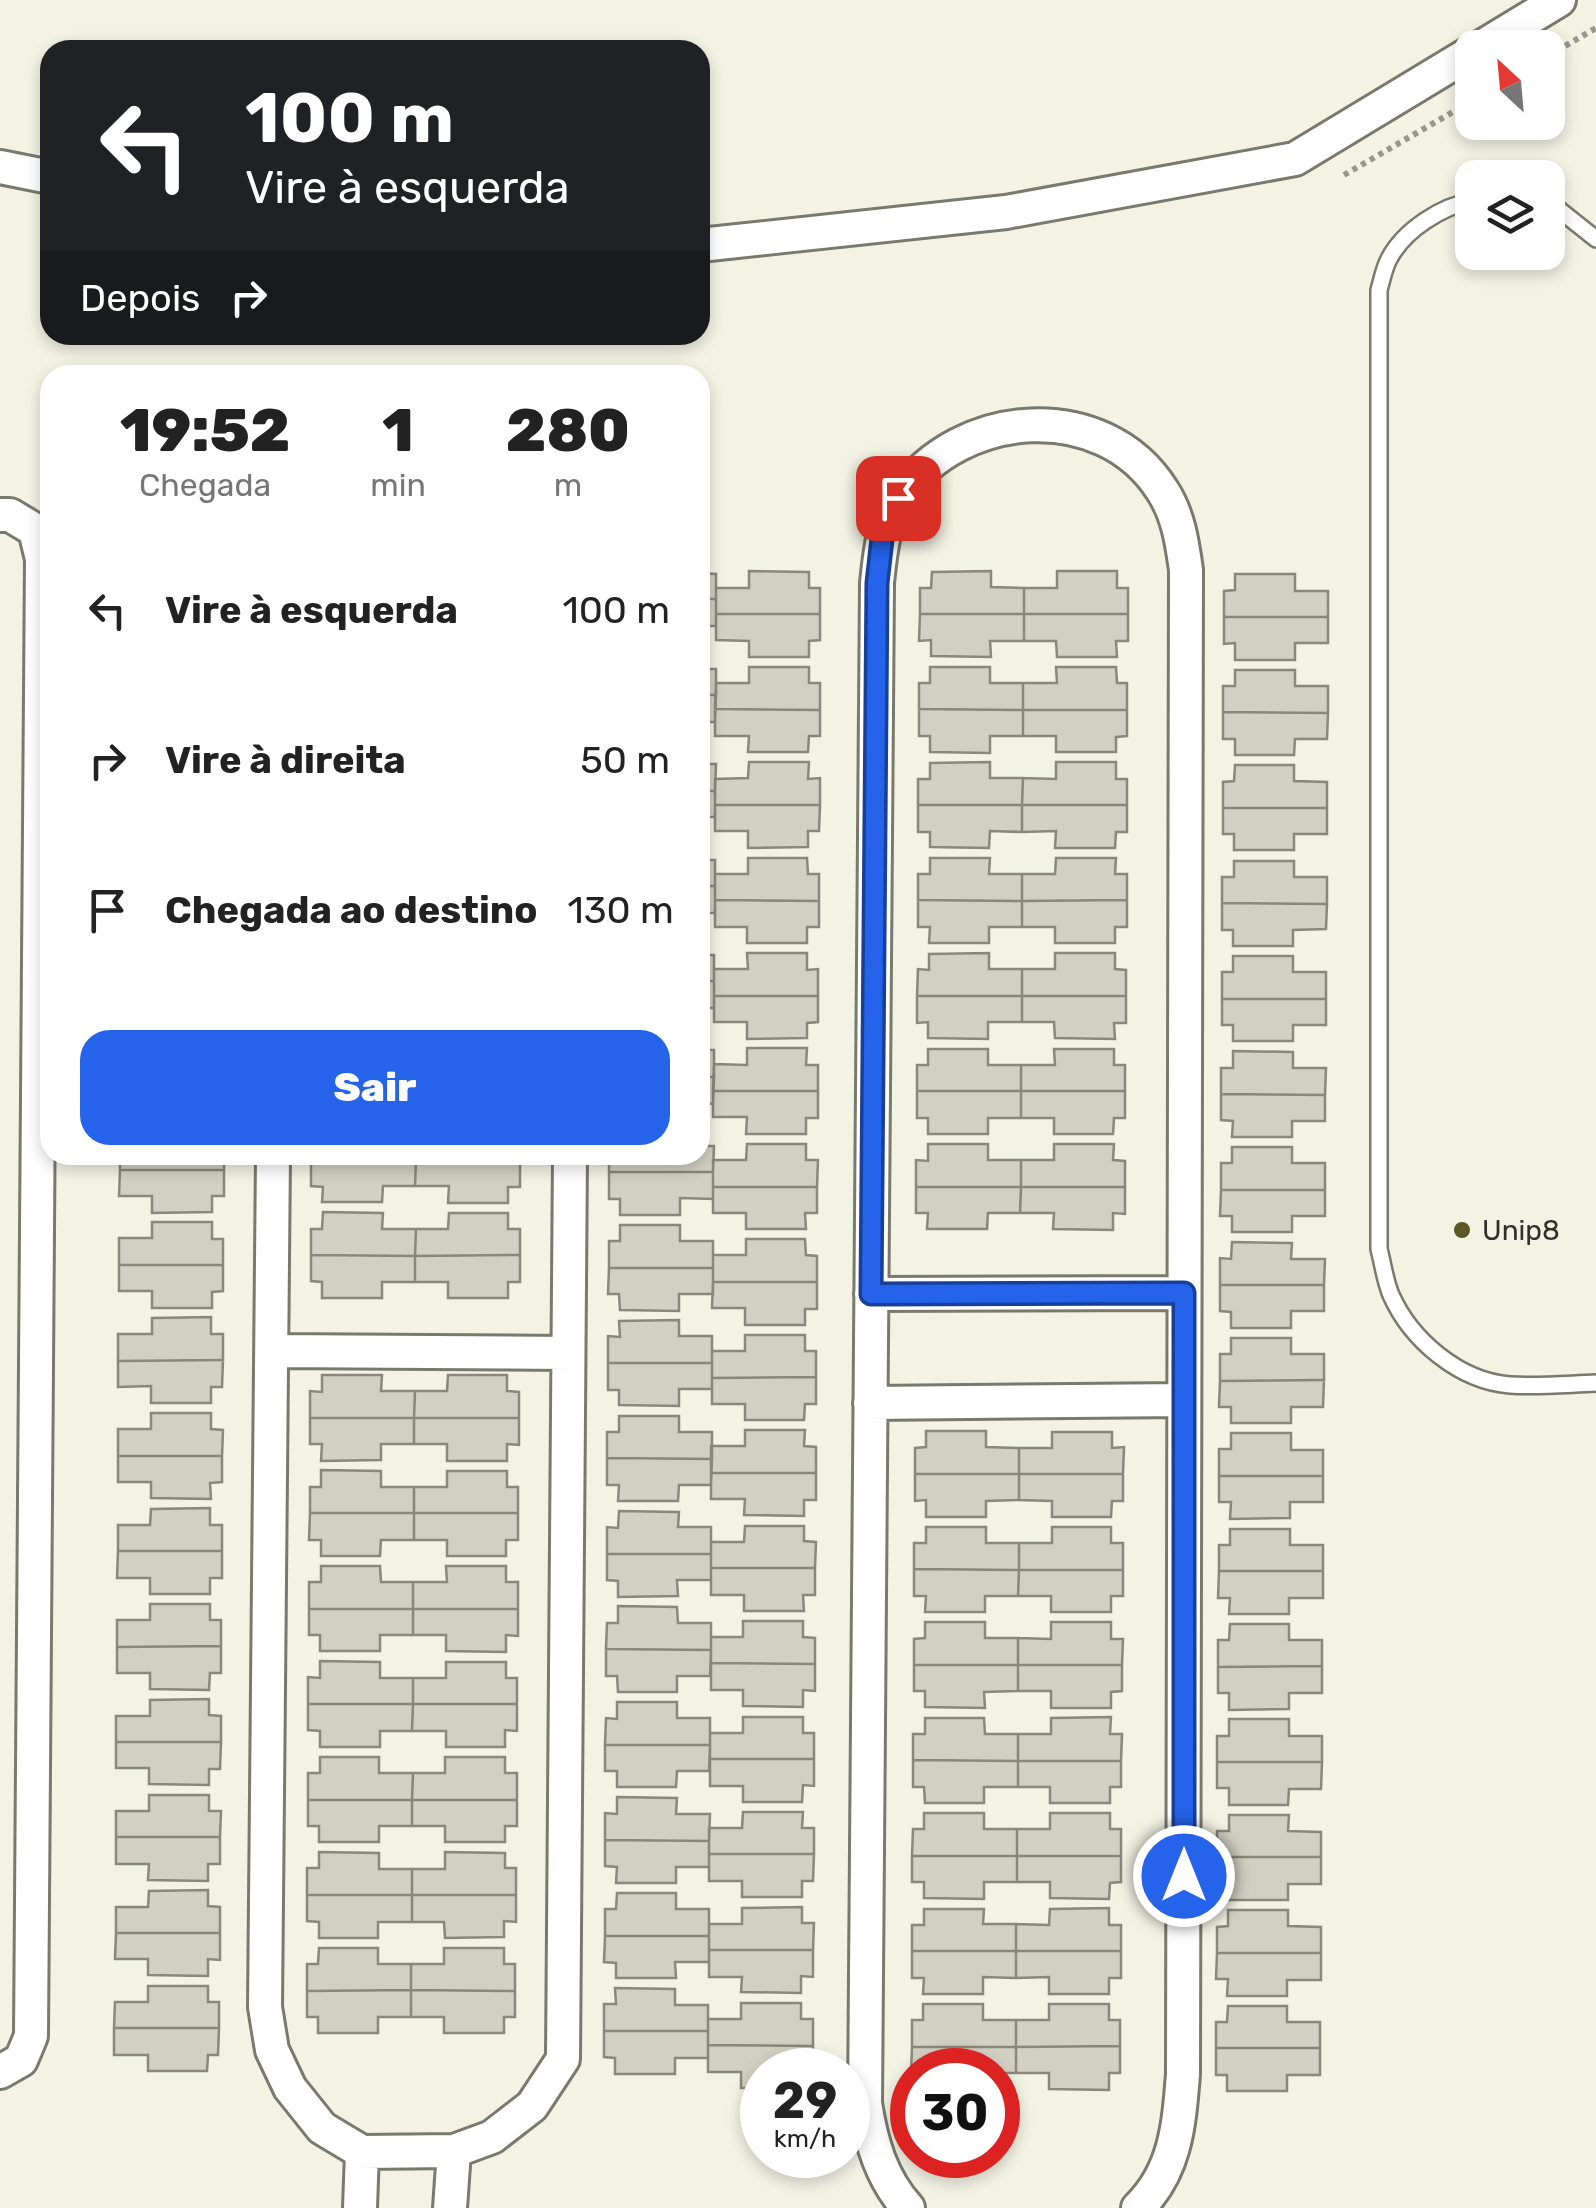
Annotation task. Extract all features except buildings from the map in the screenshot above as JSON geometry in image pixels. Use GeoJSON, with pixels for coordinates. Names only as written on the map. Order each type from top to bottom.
{"type":"FeatureCollection","features":[{"type":"Feature","properties":{"kind":"street"},"geometry":{"type":"LineString","coordinates":[[1509,30],[1558,0]]}},
{"type":"Feature","properties":{"kind":"street"},"geometry":{"type":"LineString","coordinates":[[710,245],[1006,212],[1295,159],[1455,62]]}},
{"type":"Feature","properties":{"kind":"street"},"geometry":{"type":"LineString","coordinates":[[0,167],[40,175]]}},
{"type":"Feature","properties":{"kind":"street"},"geometry":{"type":"LineString","coordinates":[[908,2208],[897,2196],[871,2146],[865,2103],[877,583],[882,539],[898,498],[926,463],[961,441],[1000,427],[1048,426],[1090,434],[1130,455],[1162,489],[1180,528],[1186,570],[1183,2074],[1177,2141],[1151,2196],[1138,2208]]}},
{"type":"Feature","properties":{"kind":"street"},"geometry":{"type":"LineString","coordinates":[[0,515],[10,515],[35,530],[40,551]]}},
{"type":"Feature","properties":{"kind":"street"},"geometry":{"type":"LineString","coordinates":[[0,2072],[21,2060],[31,2036],[40,828]]}},
{"type":"Feature","properties":{"kind":"street"},"geometry":{"type":"LineString","coordinates":[[273,1165],[264,2008],[272,2050],[290,2088],[322,2128],[362,2152],[454,2151],[492,2137],[532,2106],[564,2058],[570,1165]]}},
{"type":"Feature","properties":{"kind":"street"},"geometry":{"type":"LineString","coordinates":[[871,1294],[1184,1293]]}},
{"type":"Feature","properties":{"kind":"street"},"geometry":{"type":"LineString","coordinates":[[273,1350],[568,1353]]}},
{"type":"Feature","properties":{"kind":"street"},"geometry":{"type":"LineString","coordinates":[[870,1403],[1184,1400]]}},
{"type":"Feature","properties":{"kind":"street"},"geometry":{"type":"LineString","coordinates":[[450,2208],[454,2151]]}},
{"type":"Feature","properties":{"kind":"street"},"geometry":{"type":"LineString","coordinates":[[360,2208],[362,2152]]}},
{"type":"Feature","properties":{"kind":"lane"},"geometry":{"type":"LineString","coordinates":[[1455,204],[1414,229],[1390,258],[1379,290],[1379,1249],[1390,1293],[1409,1326],[1440,1356],[1471,1375],[1507,1385],[1596,1384]]}},
{"type":"Feature","properties":{"kind":"lane"},"geometry":{"type":"LineString","coordinates":[[1565,214],[1596,239]]}},
{"type":"Feature","properties":{"kind":"path"},"geometry":{"type":"LineString","coordinates":[[1565,46],[1596,28]]}},
{"type":"Feature","properties":{"kind":"place","name":"Unip8"},"geometry":{"type":"Point","coordinates":[1462,1230]}},
{"type":"Feature","properties":{"kind":"route"},"geometry":{"type":"LineString","coordinates":[[898,498],[882,539],[877,583],[871,1294],[1184,1293],[1184,1876]]}}]}
